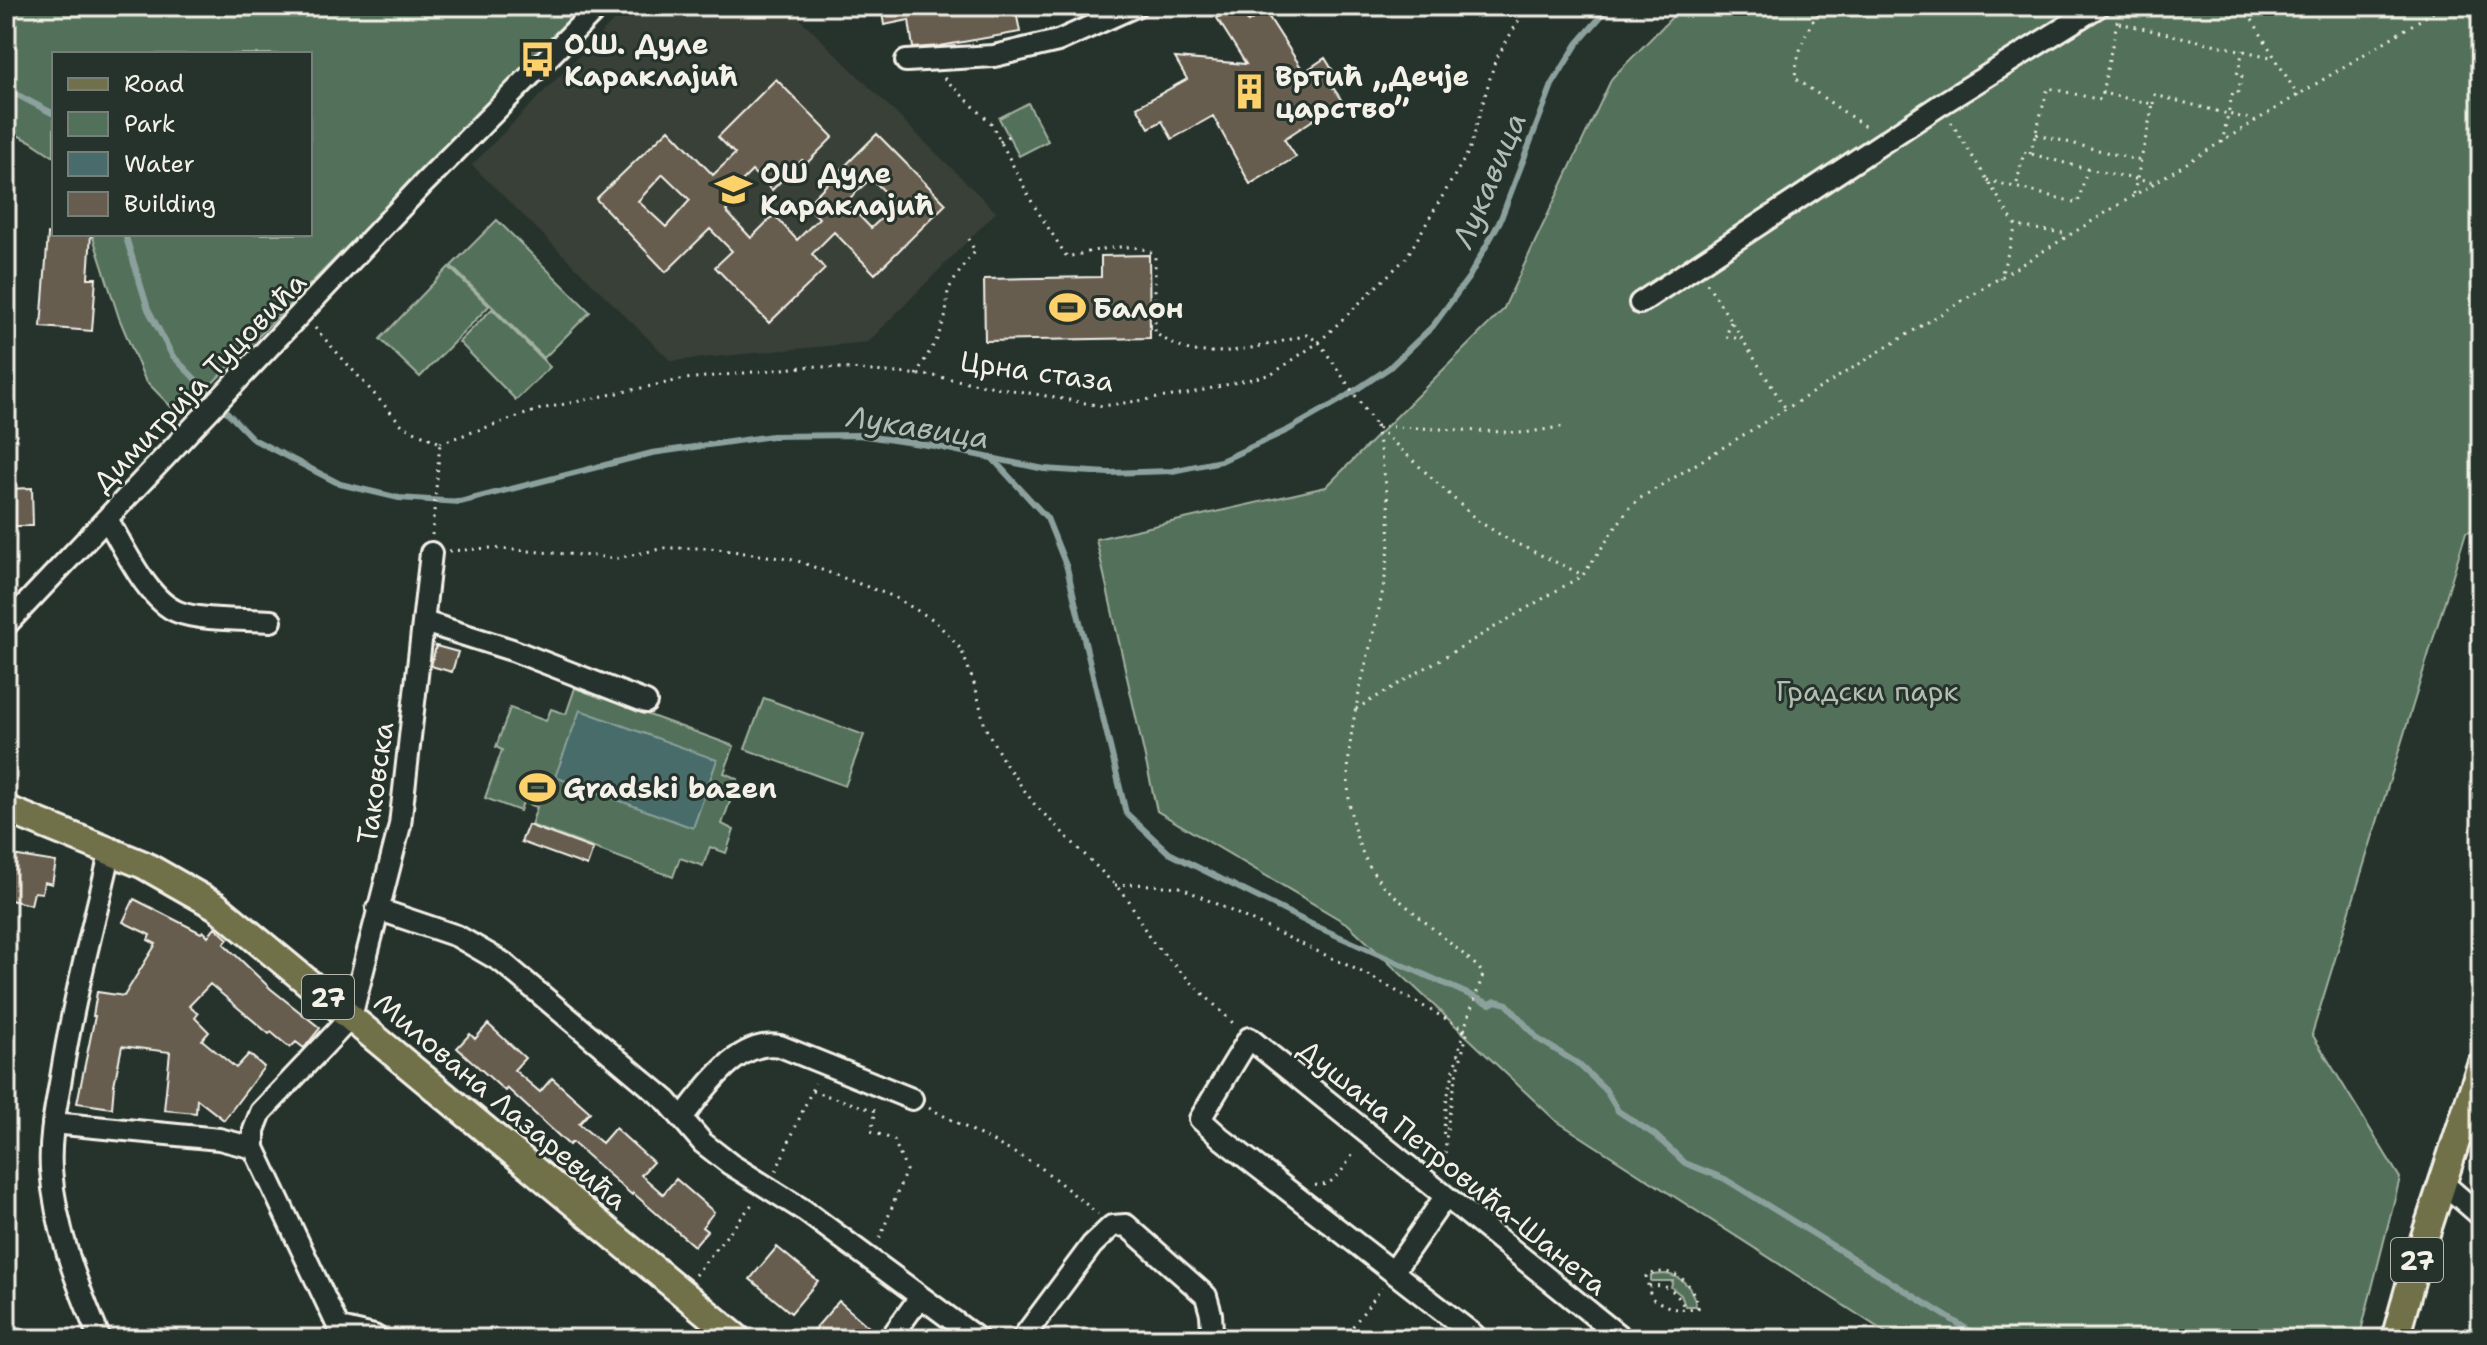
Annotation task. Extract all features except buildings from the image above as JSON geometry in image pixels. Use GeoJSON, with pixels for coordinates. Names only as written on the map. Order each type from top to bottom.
{"type":"FeatureCollection","features":[{"type":"Feature","properties":{"kind":"main road","name":"Милована Лазаревића"},"geometry":{"type":"LineString","coordinates":[[6,809],[111,850],[180,884],[216,906],[738,1339]]}},
{"type":"Feature","properties":{"kind":"main road","name":"27"},"geometry":{"type":"LineString","coordinates":[[2395,1339],[2415,1267],[2481,1065]]}},
{"type":"Feature","properties":{"kind":"street","name":"Димитрија Туцовића"},"geometry":{"type":"LineString","coordinates":[[6,625],[423,184],[599,6]]}},
{"type":"Feature","properties":{"kind":"street"},"geometry":{"type":"LineString","coordinates":[[916,60],[994,56],[1058,41],[1136,6]]}},
{"type":"Feature","properties":{"kind":"street"},"geometry":{"type":"LineString","coordinates":[[1640,303],[1940,105],[2099,6]]}},
{"type":"Feature","properties":{"kind":"street"},"geometry":{"type":"LineString","coordinates":[[107,519],[148,587],[165,605],[190,615],[271,621]]}},
{"type":"Feature","properties":{"kind":"street","name":"Таковска"},"geometry":{"type":"LineString","coordinates":[[351,1017],[400,825],[431,553]]}},
{"type":"Feature","properties":{"kind":"street"},"geometry":{"type":"LineString","coordinates":[[424,622],[512,650],[646,702]]}},
{"type":"Feature","properties":{"kind":"street"},"geometry":{"type":"LineString","coordinates":[[100,1339],[76,1284],[64,1238],[52,1174],[53,1123],[69,1029],[111,850]]}},
{"type":"Feature","properties":{"kind":"street"},"geometry":{"type":"LineString","coordinates":[[377,909],[457,936],[502,962],[667,1101],[703,1143],[730,1164],[805,1211],[978,1339]]}},
{"type":"Feature","properties":{"kind":"street"},"geometry":{"type":"LineString","coordinates":[[351,1017],[261,1112],[254,1130],[254,1148],[342,1334],[371,1338]]}},
{"type":"Feature","properties":{"kind":"street"},"geometry":{"type":"LineString","coordinates":[[1249,1038],[1200,1119],[1474,1335],[1471,1339]]}},
{"type":"Feature","properties":{"kind":"street","name":"Душана Петровића-Шанета"},"geometry":{"type":"LineString","coordinates":[[1249,1038],[1623,1339]]}},
{"type":"Feature","properties":{"kind":"street"},"geometry":{"type":"LineString","coordinates":[[682,1118],[731,1062],[749,1050],[766,1045],[780,1046],[912,1099]]}},
{"type":"Feature","properties":{"kind":"street"},"geometry":{"type":"LineString","coordinates":[[53,1123],[219,1139],[254,1148]]}},
{"type":"Feature","properties":{"kind":"street"},"geometry":{"type":"LineString","coordinates":[[2443,1183],[2481,1216]]}},
{"type":"Feature","properties":{"kind":"street"},"geometry":{"type":"LineString","coordinates":[[1393,1272],[1445,1197]]}},
{"type":"Feature","properties":{"kind":"street"},"geometry":{"type":"LineString","coordinates":[[1022,1339],[1092,1245],[1112,1226],[1126,1225],[1206,1296],[1212,1330],[1217,1339]]}},
{"type":"Feature","properties":{"kind":"street"},"geometry":{"type":"LineString","coordinates":[[890,1339],[920,1297]]}},
{"type":"Feature","properties":{"kind":"path","name":"Црна стаза"},"geometry":{"type":"LineString","coordinates":[[440,443],[541,409],[685,379],[813,366],[916,375],[1102,406],[1187,394],[1272,374],[1319,342],[1406,258],[1469,151],[1495,61],[1527,6]]}},
{"type":"Feature","properties":{"kind":"path"},"geometry":{"type":"LineString","coordinates":[[1822,6],[1803,38],[1795,78],[1886,142]]}},
{"type":"Feature","properties":{"kind":"path"},"geometry":{"type":"LineString","coordinates":[[2030,154],[2048,88],[2101,100],[2120,6]]}},
{"type":"Feature","properties":{"kind":"path"},"geometry":{"type":"LineString","coordinates":[[2244,6],[2298,96]]}},
{"type":"Feature","properties":{"kind":"path"},"geometry":{"type":"LineString","coordinates":[[1356,709],[1583,575],[1634,503],[2443,6]]}},
{"type":"Feature","properties":{"kind":"path"},"geometry":{"type":"LineString","coordinates":[[2117,22],[2275,58]]}},
{"type":"Feature","properties":{"kind":"path"},"geometry":{"type":"LineString","coordinates":[[2221,143],[2233,91],[2238,92],[2242,76],[2237,75],[2243,50]]}},
{"type":"Feature","properties":{"kind":"path"},"geometry":{"type":"LineString","coordinates":[[916,60],[991,123],[1033,204],[1067,257],[1103,248],[1147,249],[1155,255],[1155,333],[1172,344],[1196,351],[1271,345],[1307,335],[1319,342],[1376,426],[1478,521],[1509,540],[1583,575]]}},
{"type":"Feature","properties":{"kind":"path"},"geometry":{"type":"LineString","coordinates":[[2102,93],[2153,104]]}},
{"type":"Feature","properties":{"kind":"path"},"geometry":{"type":"LineString","coordinates":[[2133,197],[2155,95],[2257,121]]}},
{"type":"Feature","properties":{"kind":"path"},"geometry":{"type":"LineString","coordinates":[[1940,105],[2016,226],[2071,235]]}},
{"type":"Feature","properties":{"kind":"path"},"geometry":{"type":"LineString","coordinates":[[2036,134],[2141,161]]}},
{"type":"Feature","properties":{"kind":"path"},"geometry":{"type":"LineString","coordinates":[[1000,142],[1008,136]]}},
{"type":"Feature","properties":{"kind":"path"},"geometry":{"type":"LineString","coordinates":[[2016,187],[2024,152],[2155,184]]}},
{"type":"Feature","properties":{"kind":"path"},"geometry":{"type":"LineString","coordinates":[[1987,180],[2078,203],[2087,169]]}},
{"type":"Feature","properties":{"kind":"path"},"geometry":{"type":"LineString","coordinates":[[2000,279],[2016,226]]}},
{"type":"Feature","properties":{"kind":"path"},"geometry":{"type":"LineString","coordinates":[[916,375],[937,339],[946,315],[948,290],[975,252],[969,239]]}},
{"type":"Feature","properties":{"kind":"path"},"geometry":{"type":"LineString","coordinates":[[1696,266],[1786,409]]}},
{"type":"Feature","properties":{"kind":"path"},"geometry":{"type":"LineString","coordinates":[[302,314],[403,426],[440,443],[433,527]]}},
{"type":"Feature","properties":{"kind":"path"},"geometry":{"type":"LineString","coordinates":[[1731,321],[1726,337],[1742,339]]}},
{"type":"Feature","properties":{"kind":"path"},"geometry":{"type":"LineString","coordinates":[[1376,426],[1524,433],[1566,426]]}},
{"type":"Feature","properties":{"kind":"path"},"geometry":{"type":"LineString","coordinates":[[1376,426],[1386,486],[1389,540],[1381,606],[1356,709],[1347,767],[1348,801],[1356,836],[1368,864],[1382,885],[1479,968],[1483,975],[1465,1027]]}},
{"type":"Feature","properties":{"kind":"path"},"geometry":{"type":"LineString","coordinates":[[431,553],[489,548],[618,558],[665,548],[710,548],[795,560],[892,596],[934,620],[961,649],[976,689],[985,727],[1035,805],[1127,897],[1150,939],[1249,1038]]}},
{"type":"Feature","properties":{"kind":"path"},"geometry":{"type":"LineString","coordinates":[[1115,885],[1180,887],[1366,974],[1465,1027],[1468,1030],[1454,1086],[1444,1148],[1445,1197]]}},
{"type":"Feature","properties":{"kind":"path"},"geometry":{"type":"LineString","coordinates":[[812,1091],[876,1111],[871,1131],[894,1140],[906,1170],[876,1249]]}},
{"type":"Feature","properties":{"kind":"path"},"geometry":{"type":"LineString","coordinates":[[912,1099],[1039,1166],[1112,1226]]}},
{"type":"Feature","properties":{"kind":"path"},"geometry":{"type":"LineString","coordinates":[[1312,1184],[1323,1186],[1331,1183],[1362,1141]]}},
{"type":"Feature","properties":{"kind":"path"},"geometry":{"type":"LineString","coordinates":[[1664,1271],[1676,1273],[1694,1291],[1701,1307],[1676,1311],[1651,1298],[1648,1286],[1646,1276],[1664,1271]]}},
{"type":"Feature","properties":{"kind":"path"},"geometry":{"type":"LineString","coordinates":[[1343,1339],[1393,1272]]}},
{"type":"Feature","properties":{"kind":"path"},"geometry":{"type":"LineString","coordinates":[[1648,1286],[1670,1288],[1677,1293],[1685,1309]]}},
{"type":"Feature","properties":{"kind":"path"},"geometry":{"type":"LineString","coordinates":[[1720,1339],[1727,1325]]}},
{"type":"Feature","properties":{"kind":"path"},"geometry":{"type":"LineString","coordinates":[[1182,1339],[1195,1329]]}},
{"type":"Feature","properties":{"kind":"shaded area","name":"ОШ Дуле Караклајић"},"geometry":{"type":"Polygon","coordinates":[[[628,6],[787,6],[996,212],[868,342],[671,361],[472,165],[628,6]]]}},
{"type":"Feature","properties":{"kind":"green space"},"geometry":{"type":"Polygon","coordinates":[[[6,6],[584,6],[180,416],[145,380],[119,318],[93,236],[312,236],[312,52],[52,52],[52,156],[6,130],[6,6]]]}},
{"type":"Feature","properties":{"kind":"green space","name":"Градски парк"},"geometry":{"type":"Polygon","coordinates":[[[1683,6],[2481,6],[2481,529],[2466,532],[2312,1034],[2400,1178],[2359,1339],[1896,1339],[1555,1120],[1349,925],[1157,811],[1096,539],[1326,487],[1503,310],[1612,78],[1683,6]]]}},
{"type":"Feature","properties":{"kind":"green space"},"geometry":{"type":"Polygon","coordinates":[[[1028,103],[1048,141],[1019,156],[999,118],[1028,103]]]}},
{"type":"Feature","properties":{"kind":"green space"},"geometry":{"type":"Polygon","coordinates":[[[497,220],[590,312],[544,358],[451,266],[497,220]]]}},
{"type":"Feature","properties":{"kind":"green space"},"geometry":{"type":"Polygon","coordinates":[[[449,267],[489,306],[420,377],[380,339],[449,267]]]}},
{"type":"Feature","properties":{"kind":"green space"},"geometry":{"type":"Polygon","coordinates":[[[492,309],[550,367],[516,400],[459,342],[492,309]]]}},
{"type":"Feature","properties":{"kind":"green space","name":"Gradski bazen"},"geometry":{"type":"Polygon","coordinates":[[[575,688],[734,746],[724,773],[738,779],[722,824],[734,830],[726,853],[710,847],[703,866],[680,858],[673,877],[531,825],[537,807],[523,802],[520,811],[485,798],[502,750],[496,747],[510,708],[546,721],[551,709],[566,714],[575,688]]]}},
{"type":"Feature","properties":{"kind":"green space","name":"Gradski bazen"},"geometry":{"type":"Polygon","coordinates":[[[764,698],[864,735],[845,786],[745,749],[764,698]]]}},
{"type":"Feature","properties":{"kind":"green space"},"geometry":{"type":"Polygon","coordinates":[[[1666,1274],[1686,1284],[1696,1306],[1685,1306],[1681,1295],[1671,1287],[1673,1281],[1651,1281],[1651,1275],[1666,1274]]]}},
{"type":"Feature","properties":{"kind":"water"},"geometry":{"type":"Polygon","coordinates":[[[580,710],[717,760],[693,828],[555,777],[580,710]]]}},
{"type":"Feature","properties":{"kind":"waterway","name":"Лукавица"},"geometry":{"type":"LineString","coordinates":[[126,236],[148,309],[172,355],[253,439],[340,484],[399,498],[460,502],[652,453],[772,436],[859,435],[934,446],[1044,469],[1108,473],[1172,471],[1221,461],[1288,430],[1389,368],[1433,326],[1469,277],[1500,221],[1552,85],[1577,44],[1610,6]]}},
{"type":"Feature","properties":{"kind":"waterway","name":"Лукавица"},"geometry":{"type":"LineString","coordinates":[[6,89],[52,113]]}},
{"type":"Feature","properties":{"kind":"waterway"},"geometry":{"type":"LineString","coordinates":[[992,458],[1047,518],[1067,568],[1126,813],[1169,853],[1311,924],[1490,1004],[1496,1001],[1507,1004],[1538,1039],[1577,1063],[1605,1089],[1618,1111],[1655,1135],[1685,1163],[1725,1179],[1983,1339]]}},
{"type":"Feature","properties":{"kind":"place","name":"О.Ш. Дуле Караклајић"},"geometry":{"type":"Point","coordinates":[538,60]}},
{"type":"Feature","properties":{"kind":"place","name":"Вртић „Дечје царство”"},"geometry":{"type":"Point","coordinates":[1249,92]}},
{"type":"Feature","properties":{"kind":"place","name":"ОШ Дуле Караклајић"},"geometry":{"type":"Point","coordinates":[734,189]}},
{"type":"Feature","properties":{"kind":"place","name":"Балон"},"geometry":{"type":"Point","coordinates":[1067,308]}},
{"type":"Feature","properties":{"kind":"place","name":"Gradski bazen"},"geometry":{"type":"Point","coordinates":[537,788]}}]}
